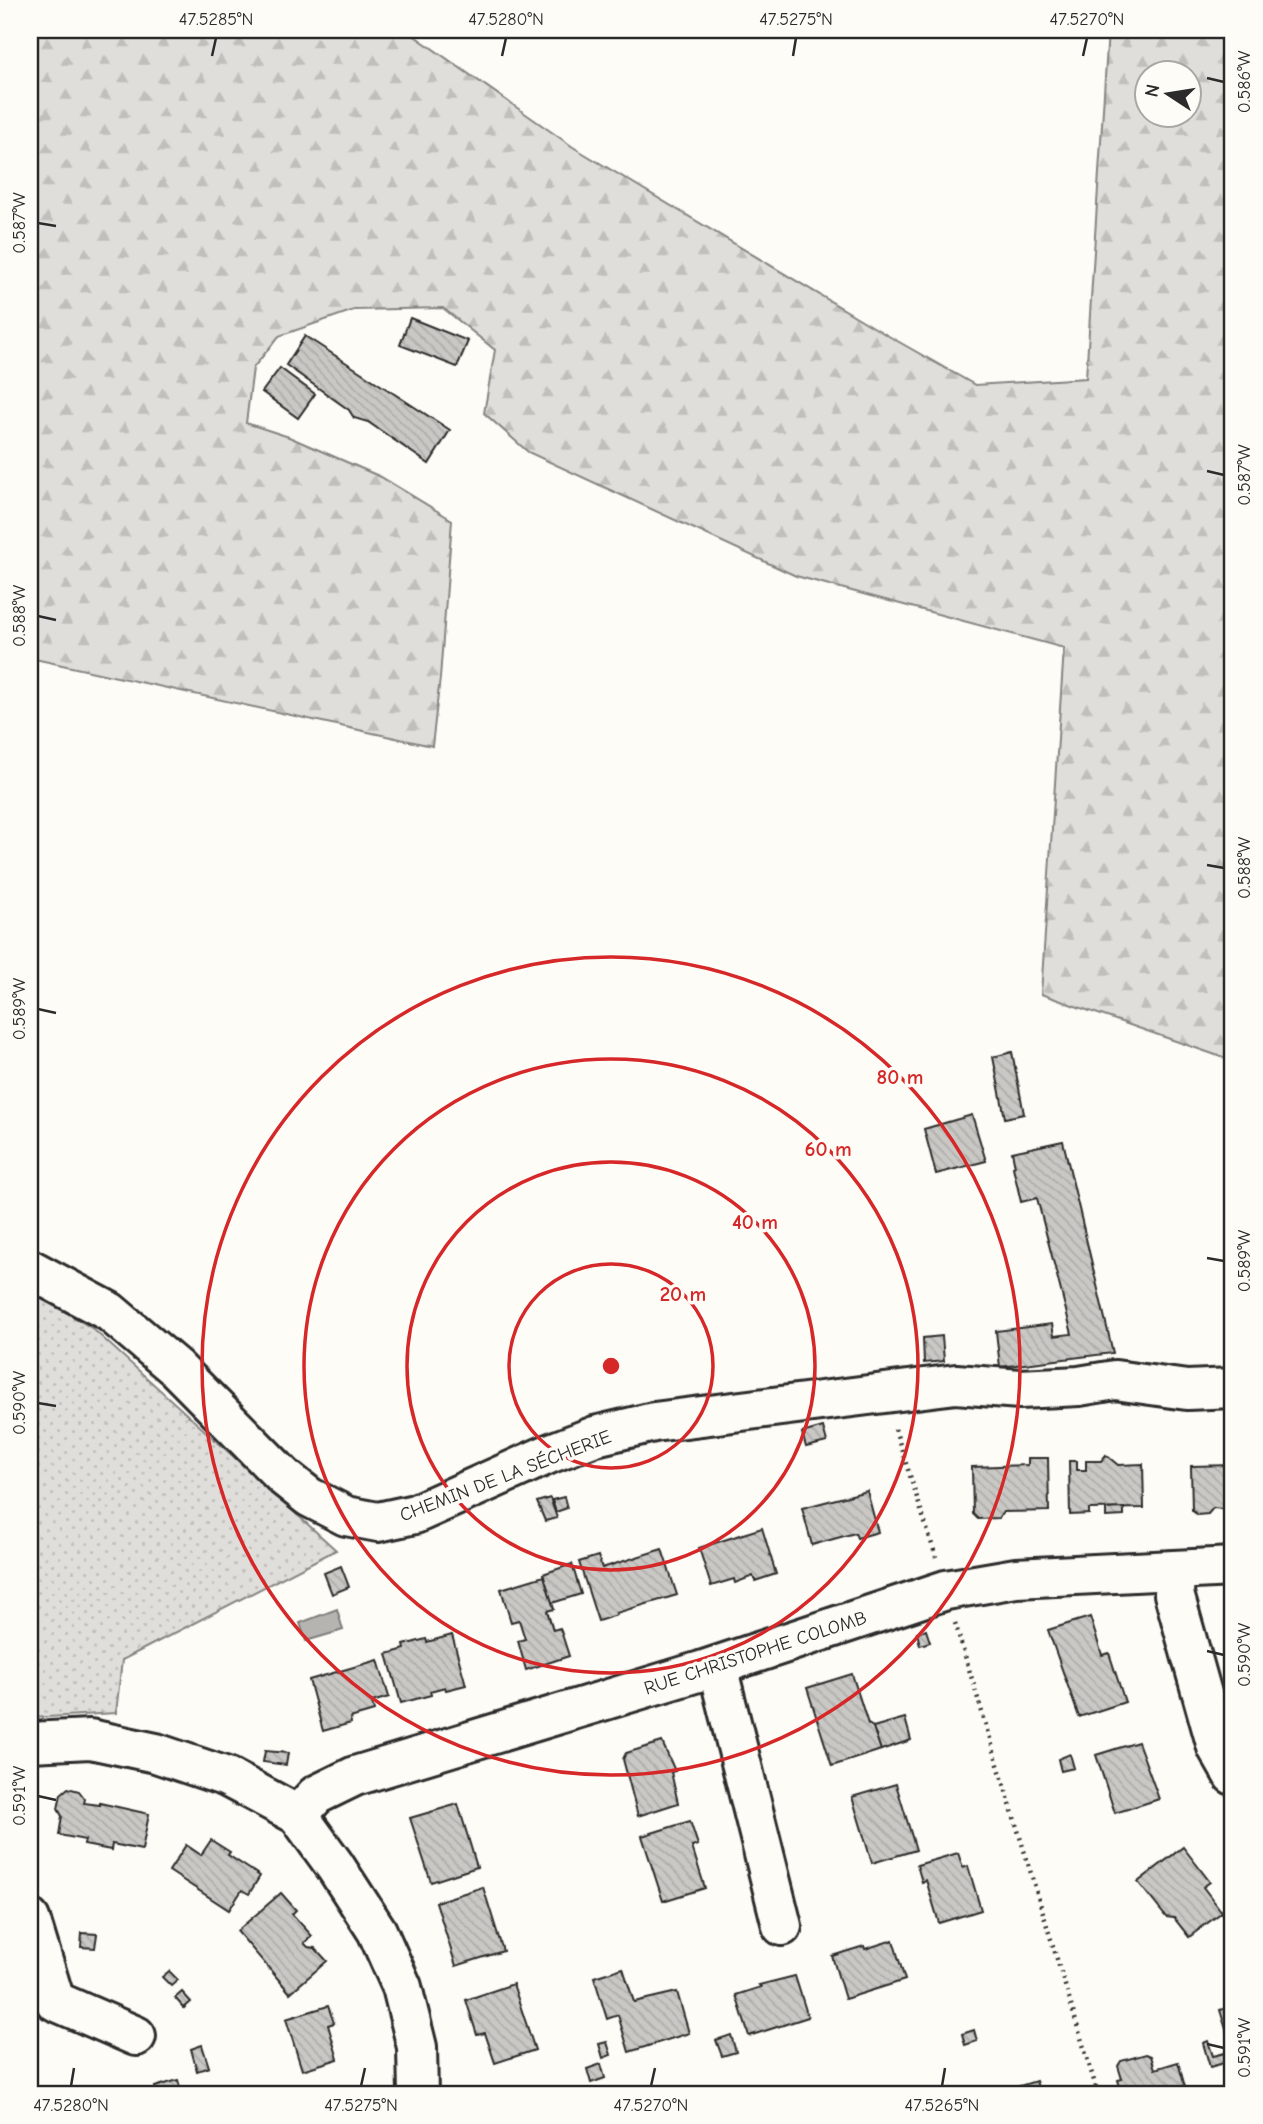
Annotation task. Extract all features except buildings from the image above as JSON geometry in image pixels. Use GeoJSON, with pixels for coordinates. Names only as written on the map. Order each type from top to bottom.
{"type":"FeatureCollection","features":[{"type":"Feature","properties":{"kind":"street","name":"CHEMIN DE LA SÉCHERIE"},"geometry":{"type":"LineString","coordinates":[[30,1269],[110,1312],[176,1368],[284,1477],[309,1497],[346,1516],[378,1522],[415,1514],[595,1436],[654,1422],[956,1384],[1020,1390],[1079,1386],[1115,1380],[1187,1390],[1233,1388]]}},
{"type":"Feature","properties":{"kind":"street","name":"RUE CHRISTOPHE COLOMB"},"geometry":{"type":"LineString","coordinates":[[298,1815],[316,1795],[355,1776],[717,1666],[946,1590],[1016,1578],[1233,1567]]}},
{"type":"Feature","properties":{"kind":"street"},"geometry":{"type":"LineString","coordinates":[[1175,1570],[1174,1594],[1217,1747],[1233,1775]]}},
{"type":"Feature","properties":{"kind":"street"},"geometry":{"type":"LineString","coordinates":[[717,1666],[782,1926]]}},
{"type":"Feature","properties":{"kind":"street"},"geometry":{"type":"LineString","coordinates":[[30,1742],[90,1739],[156,1753],[227,1777],[298,1815],[377,1931],[402,1987],[417,2047],[418,2094]]}},
{"type":"Feature","properties":{"kind":"street"},"geometry":{"type":"LineString","coordinates":[[30,1919],[55,2001],[136,2036]]}},
{"type":"Feature","properties":{"kind":"path"},"geometry":{"type":"LineString","coordinates":[[883,1394],[946,1590],[1005,1793],[1098,2094]]}},
{"type":"Feature","properties":{"kind":"green space"},"geometry":{"type":"Polygon","coordinates":[[[30,30],[406,30],[573,147],[975,385],[1086,378],[1108,30],[1233,30],[1233,1061],[1041,994],[1064,648],[796,576],[528,452],[484,413],[495,350],[443,308],[354,310],[279,336],[253,368],[246,423],[289,437],[381,477],[452,520],[432,746],[30,658],[30,30]]]}},
{"type":"Feature","properties":{"kind":"green space"},"geometry":{"type":"Polygon","coordinates":[[[30,1290],[93,1329],[336,1550],[122,1660],[116,1713],[30,1718],[30,1290]]]}},
{"type":"Feature","properties":{"kind":"shaded area"},"geometry":{"type":"Polygon","coordinates":[[[337,1609],[343,1630],[306,1641],[300,1623],[337,1609]]]}}]}
